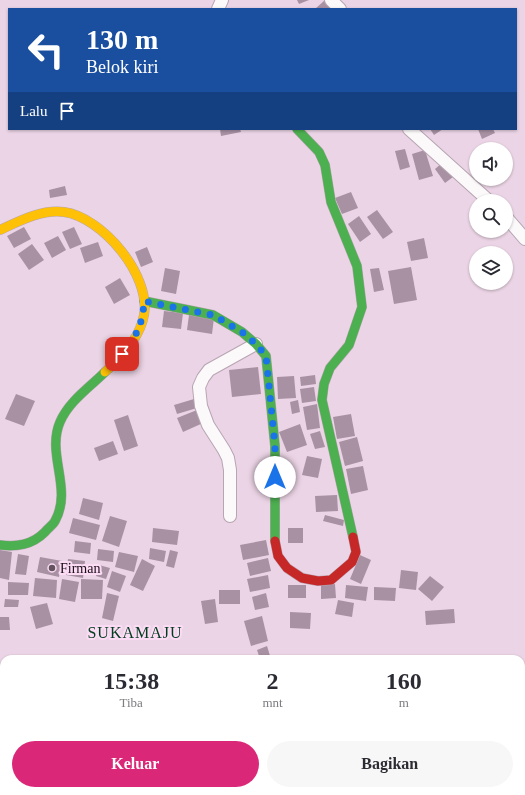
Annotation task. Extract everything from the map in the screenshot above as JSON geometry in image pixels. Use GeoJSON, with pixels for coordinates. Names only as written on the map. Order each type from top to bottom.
{"type":"FeatureCollection","features":[{"type":"Feature","properties":{"kind":"street"},"geometry":{"type":"LineString","coordinates":[[331,0],[339,8]]}},
{"type":"Feature","properties":{"kind":"street"},"geometry":{"type":"LineString","coordinates":[[144,301],[213,315],[242,332],[256,344],[266,356],[275,446],[274,537],[278,556],[286,568],[302,578],[331,580],[352,562],[356,552],[322,400],[324,384],[330,368],[349,345],[362,307],[357,266],[331,202],[325,165],[319,152],[297,130]]}},
{"type":"Feature","properties":{"kind":"street"},"geometry":{"type":"LineString","coordinates":[[410,130],[481,194]]}},
{"type":"Feature","properties":{"kind":"street"},"geometry":{"type":"LineString","coordinates":[[0,230],[35,214],[60,211],[75,214],[87,220],[110,239],[134,272],[144,301],[144,314],[130,344],[111,367],[77,399],[61,421],[57,430],[56,440],[62,501],[61,511],[54,524],[33,542],[16,546],[0,545]]}},
{"type":"Feature","properties":{"kind":"street"},"geometry":{"type":"LineString","coordinates":[[513,225],[525,239]]}},
{"type":"Feature","properties":{"kind":"street"},"geometry":{"type":"LineString","coordinates":[[230,516],[230,470],[228,458],[208,425],[200,406],[199,388],[203,378],[209,370],[256,344]]}},
{"type":"Feature","properties":{"kind":"building"},"geometry":{"type":"Polygon","coordinates":[[[297,0],[309,0],[299,4],[297,0]]]}},
{"type":"Feature","properties":{"kind":"building"},"geometry":{"type":"Polygon","coordinates":[[[325,0],[333,8],[316,8],[325,0]]]}},
{"type":"Feature","properties":{"kind":"building"},"geometry":{"type":"Polygon","coordinates":[[[220,130],[240,130],[241,132],[221,136],[220,130]]]}},
{"type":"Feature","properties":{"kind":"building"},"geometry":{"type":"Polygon","coordinates":[[[431,130],[442,130],[434,135],[431,130]]]}},
{"type":"Feature","properties":{"kind":"building"},"geometry":{"type":"Polygon","coordinates":[[[478,130],[494,130],[495,133],[482,139],[478,130]]]}},
{"type":"Feature","properties":{"kind":"building"},"geometry":{"type":"Polygon","coordinates":[[[405,149],[410,167],[400,170],[395,151],[405,149]]]}},
{"type":"Feature","properties":{"kind":"building"},"geometry":{"type":"Polygon","coordinates":[[[425,150],[433,176],[419,180],[412,154],[425,150]]]}},
{"type":"Feature","properties":{"kind":"building"},"geometry":{"type":"Polygon","coordinates":[[[442,163],[453,177],[445,183],[435,169],[442,163]]]}},
{"type":"Feature","properties":{"kind":"building"},"geometry":{"type":"Polygon","coordinates":[[[65,186],[67,195],[50,198],[49,190],[65,186]]]}},
{"type":"Feature","properties":{"kind":"building"},"geometry":{"type":"Polygon","coordinates":[[[351,192],[358,208],[342,214],[335,198],[351,192]]]}},
{"type":"Feature","properties":{"kind":"building"},"geometry":{"type":"Polygon","coordinates":[[[377,210],[393,232],[383,239],[367,217],[377,210]]]}},
{"type":"Feature","properties":{"kind":"building"},"geometry":{"type":"Polygon","coordinates":[[[359,216],[371,234],[360,242],[348,224],[359,216]]]}},
{"type":"Feature","properties":{"kind":"building"},"geometry":{"type":"Polygon","coordinates":[[[24,227],[31,239],[14,248],[7,236],[24,227]]]}},
{"type":"Feature","properties":{"kind":"building"},"geometry":{"type":"Polygon","coordinates":[[[74,227],[82,244],[70,249],[62,232],[74,227]]]}},
{"type":"Feature","properties":{"kind":"building"},"geometry":{"type":"Polygon","coordinates":[[[58,236],[66,250],[52,258],[44,243],[58,236]]]}},
{"type":"Feature","properties":{"kind":"building"},"geometry":{"type":"Polygon","coordinates":[[[424,238],[428,258],[411,261],[407,242],[424,238]]]}},
{"type":"Feature","properties":{"kind":"building"},"geometry":{"type":"Polygon","coordinates":[[[98,242],[103,256],[85,263],[80,248],[98,242]]]}},
{"type":"Feature","properties":{"kind":"building"},"geometry":{"type":"Polygon","coordinates":[[[32,244],[44,260],[29,270],[18,254],[32,244]]]}},
{"type":"Feature","properties":{"kind":"building"},"geometry":{"type":"Polygon","coordinates":[[[147,247],[153,262],[141,267],[135,252],[147,247]]]}},
{"type":"Feature","properties":{"kind":"building"},"geometry":{"type":"Polygon","coordinates":[[[411,267],[417,300],[394,304],[388,271],[411,267]]]}},
{"type":"Feature","properties":{"kind":"building"},"geometry":{"type":"Polygon","coordinates":[[[165,268],[180,271],[176,294],[161,291],[165,268]]]}},
{"type":"Feature","properties":{"kind":"building"},"geometry":{"type":"Polygon","coordinates":[[[379,268],[384,290],[374,292],[370,269],[379,268]]]}},
{"type":"Feature","properties":{"kind":"building"},"geometry":{"type":"Polygon","coordinates":[[[120,278],[130,295],[114,304],[105,287],[120,278]]]}},
{"type":"Feature","properties":{"kind":"building"},"geometry":{"type":"Polygon","coordinates":[[[164,311],[183,313],[181,329],[162,327],[164,311]]]}},
{"type":"Feature","properties":{"kind":"building"},"geometry":{"type":"Polygon","coordinates":[[[189,315],[214,318],[212,334],[187,330],[189,315]]]}},
{"type":"Feature","properties":{"kind":"building"},"geometry":{"type":"Polygon","coordinates":[[[258,367],[261,394],[232,397],[229,370],[258,367]]]}},
{"type":"Feature","properties":{"kind":"building"},"geometry":{"type":"Polygon","coordinates":[[[315,375],[316,384],[301,386],[300,377],[315,375]]]}},
{"type":"Feature","properties":{"kind":"building"},"geometry":{"type":"Polygon","coordinates":[[[294,376],[296,398],[278,399],[277,377],[294,376]]]}},
{"type":"Feature","properties":{"kind":"building"},"geometry":{"type":"Polygon","coordinates":[[[314,387],[316,401],[302,403],[300,389],[314,387]]]}},
{"type":"Feature","properties":{"kind":"building"},"geometry":{"type":"Polygon","coordinates":[[[16,394],[35,401],[24,426],[5,419],[16,394]]]}},
{"type":"Feature","properties":{"kind":"building"},"geometry":{"type":"Polygon","coordinates":[[[194,399],[197,408],[177,414],[174,405],[194,399]]]}},
{"type":"Feature","properties":{"kind":"building"},"geometry":{"type":"Polygon","coordinates":[[[298,400],[300,412],[292,414],[290,402],[298,400]]]}},
{"type":"Feature","properties":{"kind":"building"},"geometry":{"type":"Polygon","coordinates":[[[317,404],[320,428],[307,430],[303,407],[317,404]]]}},
{"type":"Feature","properties":{"kind":"building"},"geometry":{"type":"Polygon","coordinates":[[[197,410],[203,423],[183,432],[177,418],[197,410]]]}},
{"type":"Feature","properties":{"kind":"building"},"geometry":{"type":"Polygon","coordinates":[[[351,414],[355,436],[337,439],[333,417],[351,414]]]}},
{"type":"Feature","properties":{"kind":"building"},"geometry":{"type":"Polygon","coordinates":[[[128,415],[138,446],[124,451],[114,420],[128,415]]]}},
{"type":"Feature","properties":{"kind":"building"},"geometry":{"type":"Polygon","coordinates":[[[300,424],[307,445],[287,452],[279,432],[300,424]]]}},
{"type":"Feature","properties":{"kind":"building"},"geometry":{"type":"Polygon","coordinates":[[[320,431],[325,447],[315,449],[310,434],[320,431]]]}},
{"type":"Feature","properties":{"kind":"building"},"geometry":{"type":"Polygon","coordinates":[[[357,437],[363,461],[345,466],[339,442],[357,437]]]}},
{"type":"Feature","properties":{"kind":"building"},"geometry":{"type":"Polygon","coordinates":[[[113,441],[118,454],[99,461],[94,448],[113,441]]]}},
{"type":"Feature","properties":{"kind":"building"},"geometry":{"type":"Polygon","coordinates":[[[307,456],[322,459],[318,478],[302,475],[307,456]]]}},
{"type":"Feature","properties":{"kind":"building"},"geometry":{"type":"Polygon","coordinates":[[[363,466],[368,490],[351,494],[346,469],[363,466]]]}},
{"type":"Feature","properties":{"kind":"building"},"geometry":{"type":"Polygon","coordinates":[[[337,495],[338,511],[316,512],[315,496],[337,495]]]}},
{"type":"Feature","properties":{"kind":"building"},"geometry":{"type":"Polygon","coordinates":[[[83,498],[103,503],[99,520],[79,514],[83,498]]]}},
{"type":"Feature","properties":{"kind":"building"},"geometry":{"type":"Polygon","coordinates":[[[325,515],[344,520],[343,526],[323,521],[325,515]]]}},
{"type":"Feature","properties":{"kind":"building"},"geometry":{"type":"Polygon","coordinates":[[[110,516],[127,521],[119,547],[102,541],[110,516]]]}},
{"type":"Feature","properties":{"kind":"building"},"geometry":{"type":"Polygon","coordinates":[[[73,518],[100,525],[96,540],[69,533],[73,518]]]}},
{"type":"Feature","properties":{"kind":"building"},"geometry":{"type":"Polygon","coordinates":[[[153,528],[179,531],[177,545],[152,542],[153,528]]]}},
{"type":"Feature","properties":{"kind":"building"},"geometry":{"type":"Polygon","coordinates":[[[288,528],[303,528],[303,543],[288,543],[288,528]]]}},
{"type":"Feature","properties":{"kind":"building"},"geometry":{"type":"Polygon","coordinates":[[[266,540],[269,555],[243,560],[240,545],[266,540]]]}},
{"type":"Feature","properties":{"kind":"building"},"geometry":{"type":"Polygon","coordinates":[[[75,541],[91,543],[90,554],[74,552],[75,541]]]}},
{"type":"Feature","properties":{"kind":"building"},"geometry":{"type":"Polygon","coordinates":[[[150,548],[166,551],[164,562],[149,559],[150,548]]]}},
{"type":"Feature","properties":{"kind":"building"},"geometry":{"type":"Polygon","coordinates":[[[98,549],[114,551],[113,562],[97,560],[98,549]]]}},
{"type":"Feature","properties":{"kind":"building"},"geometry":{"type":"Polygon","coordinates":[[[0,550],[12,552],[9,580],[0,578],[0,550]]]}},
{"type":"Feature","properties":{"kind":"building"},"geometry":{"type":"Polygon","coordinates":[[[170,550],[178,552],[174,568],[166,566],[170,550]]]}},
{"type":"Feature","properties":{"kind":"building"},"geometry":{"type":"Polygon","coordinates":[[[119,552],[138,556],[134,572],[115,567],[119,552]]]}},
{"type":"Feature","properties":{"kind":"building"},"geometry":{"type":"Polygon","coordinates":[[[18,554],[29,556],[26,575],[15,574],[18,554]]]}},
{"type":"Feature","properties":{"kind":"building"},"geometry":{"type":"Polygon","coordinates":[[[360,555],[371,560],[361,584],[350,579],[360,555]]]}},
{"type":"Feature","properties":{"kind":"building"},"geometry":{"type":"Polygon","coordinates":[[[40,557],[62,561],[59,577],[37,572],[40,557]]]}},
{"type":"Feature","properties":{"kind":"building"},"geometry":{"type":"Polygon","coordinates":[[[268,558],[271,571],[250,576],[247,563],[268,558]]]}},
{"type":"Feature","properties":{"kind":"building"},"geometry":{"type":"Polygon","coordinates":[[[68,559],[85,561],[83,578],[66,575],[68,559]]]}},
{"type":"Feature","properties":{"kind":"building"},"geometry":{"type":"Polygon","coordinates":[[[142,559],[155,566],[143,591],[130,585],[142,559]]]}},
{"type":"Feature","properties":{"kind":"building"},"geometry":{"type":"Polygon","coordinates":[[[99,565],[110,568],[106,579],[96,576],[99,565]]]}},
{"type":"Feature","properties":{"kind":"building"},"geometry":{"type":"Polygon","coordinates":[[[401,570],[418,572],[416,590],[399,588],[401,570]]]}},
{"type":"Feature","properties":{"kind":"building"},"geometry":{"type":"Polygon","coordinates":[[[112,571],[126,576],[120,592],[107,587],[112,571]]]}},
{"type":"Feature","properties":{"kind":"building"},"geometry":{"type":"Polygon","coordinates":[[[268,575],[270,588],[250,592],[247,579],[268,575]]]}},
{"type":"Feature","properties":{"kind":"building"},"geometry":{"type":"Polygon","coordinates":[[[430,576],[444,587],[432,601],[418,589],[430,576]]]}},
{"type":"Feature","properties":{"kind":"building"},"geometry":{"type":"Polygon","coordinates":[[[35,578],[57,580],[56,598],[33,596],[35,578]]]}},
{"type":"Feature","properties":{"kind":"building"},"geometry":{"type":"Polygon","coordinates":[[[62,579],[79,582],[75,602],[59,599],[62,579]]]}},
{"type":"Feature","properties":{"kind":"building"},"geometry":{"type":"Polygon","coordinates":[[[81,579],[103,580],[102,599],[81,599],[81,579]]]}},
{"type":"Feature","properties":{"kind":"building"},"geometry":{"type":"Polygon","coordinates":[[[8,582],[29,583],[28,595],[8,595],[8,582]]]}},
{"type":"Feature","properties":{"kind":"building"},"geometry":{"type":"Polygon","coordinates":[[[335,584],[336,598],[321,599],[321,585],[335,584]]]}},
{"type":"Feature","properties":{"kind":"building"},"geometry":{"type":"Polygon","coordinates":[[[288,585],[306,585],[306,598],[288,598],[288,585]]]}},
{"type":"Feature","properties":{"kind":"building"},"geometry":{"type":"Polygon","coordinates":[[[346,585],[368,587],[366,601],[345,598],[346,585]]]}},
{"type":"Feature","properties":{"kind":"building"},"geometry":{"type":"Polygon","coordinates":[[[374,587],[396,588],[395,601],[374,600],[374,587]]]}},
{"type":"Feature","properties":{"kind":"building"},"geometry":{"type":"Polygon","coordinates":[[[219,590],[240,590],[240,604],[219,604],[219,590]]]}},
{"type":"Feature","properties":{"kind":"building"},"geometry":{"type":"Polygon","coordinates":[[[107,593],[119,596],[113,621],[102,618],[107,593]]]}},
{"type":"Feature","properties":{"kind":"building"},"geometry":{"type":"Polygon","coordinates":[[[266,593],[269,607],[255,610],[252,597],[266,593]]]}},
{"type":"Feature","properties":{"kind":"building"},"geometry":{"type":"Polygon","coordinates":[[[5,599],[19,600],[18,607],[4,607],[5,599]]]}},
{"type":"Feature","properties":{"kind":"building"},"geometry":{"type":"Polygon","coordinates":[[[215,599],[218,622],[205,624],[201,601],[215,599]]]}},
{"type":"Feature","properties":{"kind":"building"},"geometry":{"type":"Polygon","coordinates":[[[338,600],[354,603],[352,617],[335,614],[338,600]]]}},
{"type":"Feature","properties":{"kind":"building"},"geometry":{"type":"Polygon","coordinates":[[[47,603],[53,624],[36,629],[30,607],[47,603]]]}},
{"type":"Feature","properties":{"kind":"building"},"geometry":{"type":"Polygon","coordinates":[[[454,609],[455,623],[426,625],[425,611],[454,609]]]}},
{"type":"Feature","properties":{"kind":"building"},"geometry":{"type":"Polygon","coordinates":[[[290,612],[311,613],[310,629],[290,628],[290,612]]]}},
{"type":"Feature","properties":{"kind":"building"},"geometry":{"type":"Polygon","coordinates":[[[262,616],[268,641],[251,646],[244,621],[262,616]]]}},
{"type":"Feature","properties":{"kind":"building"},"geometry":{"type":"Polygon","coordinates":[[[0,617],[9,617],[10,630],[0,630],[0,617]]]}},
{"type":"Feature","properties":{"kind":"building"},"geometry":{"type":"Polygon","coordinates":[[[267,646],[270,655],[259,655],[257,650],[267,646]]]}},
{"type":"Feature","properties":{"kind":"traffic: fast"},"geometry":{"type":"LineString","coordinates":[[298,130],[319,152],[325,165],[331,202],[357,266],[362,307],[349,345],[330,368],[324,384],[322,400],[353,537]]}},
{"type":"Feature","properties":{"kind":"traffic: fast"},"geometry":{"type":"LineString","coordinates":[[144,301],[213,315],[242,332],[256,344],[266,356],[275,446],[275,541]]}},
{"type":"Feature","properties":{"kind":"traffic: fast"},"geometry":{"type":"LineString","coordinates":[[0,545],[12,546],[35,540],[54,522],[60,509],[61,497],[61,484],[56,446],[60,422],[74,401],[105,372]]}},
{"type":"Feature","properties":{"kind":"traffic: slow"},"geometry":{"type":"LineString","coordinates":[[0,230],[39,214],[47,212],[64,212],[79,216],[94,225],[108,236],[121,250],[132,266],[140,283],[144,299],[144,315],[139,332],[124,353],[105,372]]}},
{"type":"Feature","properties":{"kind":"traffic: jam"},"geometry":{"type":"LineString","coordinates":[[275,541],[278,556],[287,568],[302,578],[318,581],[331,580],[352,562],[356,552],[353,537]]}},
{"type":"Feature","properties":{"kind":"place","name":"Firman"},"geometry":{"type":"Point","coordinates":[52,568]}},
{"type":"Feature","properties":{"kind":"district","name":"SUKAMAJU"},"geometry":{"type":"Point","coordinates":[135,632]}},
{"type":"Feature","properties":{"kind":"route"},"geometry":{"type":"LineString","coordinates":[[122,354],[130,344],[138,329],[144,314],[144,301],[213,315],[242,332],[256,344],[266,356],[275,446],[275,477]]}}]}
